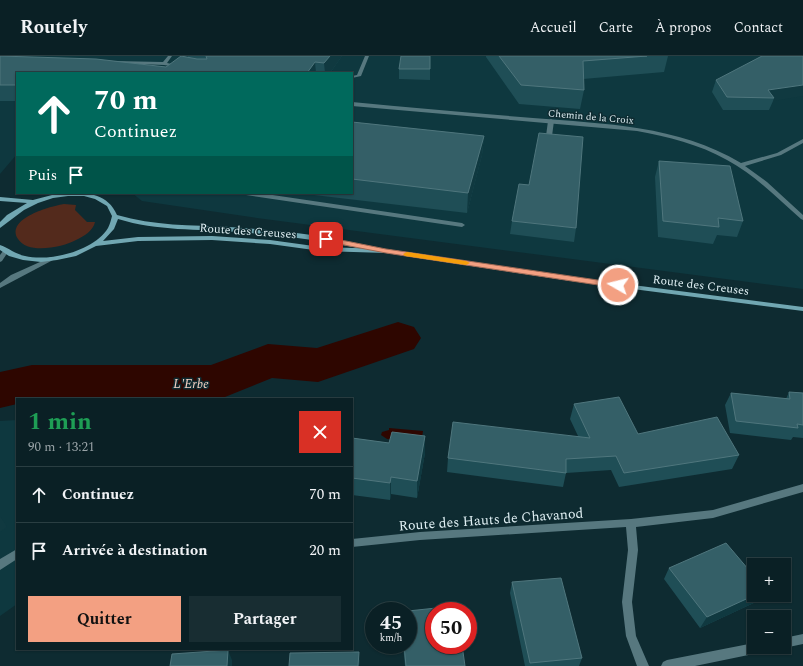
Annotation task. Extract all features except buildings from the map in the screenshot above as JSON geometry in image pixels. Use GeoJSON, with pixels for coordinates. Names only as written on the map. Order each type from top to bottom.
{"type":"FeatureCollection","features":[{"type":"Feature","properties":{"kind":"main road"},"geometry":{"type":"LineString","coordinates":[[0,225],[14,212],[34,202],[52,197],[77,195],[98,198],[110,206],[115,216],[110,230],[96,244],[82,251],[51,259],[24,259],[2,250]]}},
{"type":"Feature","properties":{"kind":"main road"},"geometry":{"type":"LineString","coordinates":[[0,199],[34,202]]}},
{"type":"Feature","properties":{"kind":"main road"},"geometry":{"type":"LineString","coordinates":[[115,216],[157,226],[271,233],[326,239],[386,251]]}},
{"type":"Feature","properties":{"kind":"main road","name":"Route des Creuses"},"geometry":{"type":"LineString","coordinates":[[96,244],[138,239],[212,238],[270,242],[321,248],[386,251],[587,281],[803,309]]}},
{"type":"Feature","properties":{"kind":"street"},"geometry":{"type":"LineString","coordinates":[[164,64],[170,56]]}},
{"type":"Feature","properties":{"kind":"street"},"geometry":{"type":"LineString","coordinates":[[353,77],[359,76],[367,56]]}},
{"type":"Feature","properties":{"kind":"street"},"geometry":{"type":"LineString","coordinates":[[104,62],[164,64],[188,69]]}},
{"type":"Feature","properties":{"kind":"street","name":"Chemin de la Croix"},"geometry":{"type":"LineString","coordinates":[[353,104],[637,129],[658,133],[714,152],[741,165],[763,182],[803,218]]}},
{"type":"Feature","properties":{"kind":"street"},"geometry":{"type":"LineString","coordinates":[[549,136],[551,121]]}},
{"type":"Feature","properties":{"kind":"street"},"geometry":{"type":"LineString","coordinates":[[741,165],[779,154],[803,142]]}},
{"type":"Feature","properties":{"kind":"street"},"geometry":{"type":"LineString","coordinates":[[52,197],[57,194]]}},
{"type":"Feature","properties":{"kind":"street"},"geometry":{"type":"LineString","coordinates":[[93,194],[98,198]]}},
{"type":"Feature","properties":{"kind":"street"},"geometry":{"type":"LineString","coordinates":[[253,194],[462,224]]}},
{"type":"Feature","properties":{"kind":"street"},"geometry":{"type":"LineString","coordinates":[[0,260],[2,250]]}},
{"type":"Feature","properties":{"kind":"street"},"geometry":{"type":"LineString","coordinates":[[0,286],[51,259]]}},
{"type":"Feature","properties":{"kind":"street","name":"Route des Hauts de Chavanod"},"geometry":{"type":"LineString","coordinates":[[353,543],[420,536],[631,523],[713,514],[803,488]]}},
{"type":"Feature","properties":{"kind":"street"},"geometry":{"type":"LineString","coordinates":[[631,523],[633,550],[627,602],[631,636],[643,666]]}},
{"type":"Feature","properties":{"kind":"street"},"geometry":{"type":"LineString","coordinates":[[0,566],[16,554]]}},
{"type":"Feature","properties":{"kind":"street"},"geometry":{"type":"LineString","coordinates":[[791,642],[803,639]]}},
{"type":"Feature","properties":{"kind":"street"},"geometry":{"type":"LineString","coordinates":[[667,666],[747,650]]}},
{"type":"Feature","properties":{"kind":"shaded area"},"geometry":{"type":"Polygon","coordinates":[[[0,56],[803,56],[803,289],[257,218],[142,201],[133,194],[353,194],[353,72],[16,72],[16,155],[0,174],[0,56]]]}},
{"type":"Feature","properties":{"kind":"shaded area"},"geometry":{"type":"Polygon","coordinates":[[[64,204],[76,205],[75,210],[87,222],[95,222],[88,233],[70,243],[46,248],[29,247],[18,239],[16,232],[18,225],[24,219],[41,210],[64,204]]]}},
{"type":"Feature","properties":{"kind":"shaded area"},"geometry":{"type":"Polygon","coordinates":[[[16,420],[16,605],[0,616],[0,421],[16,420]]]}},
{"type":"Feature","properties":{"kind":"shaded area"},"geometry":{"type":"Polygon","coordinates":[[[389,428],[423,431],[421,444],[387,439],[381,435],[382,432],[389,430],[389,428]]]}},
{"type":"Feature","properties":{"kind":"waterway","name":"L'Erbe"},"geometry":{"type":"LineString","coordinates":[[0,390],[32,383],[215,383],[268,361],[318,365],[398,338]]}},
{"type":"Feature","properties":{"kind":"slow traffic"},"geometry":{"type":"LineString","coordinates":[[407,254],[466,263]]}},
{"type":"Feature","properties":{"kind":"route"},"geometry":{"type":"LineString","coordinates":[[326,239],[386,251],[618,285]]}}]}
